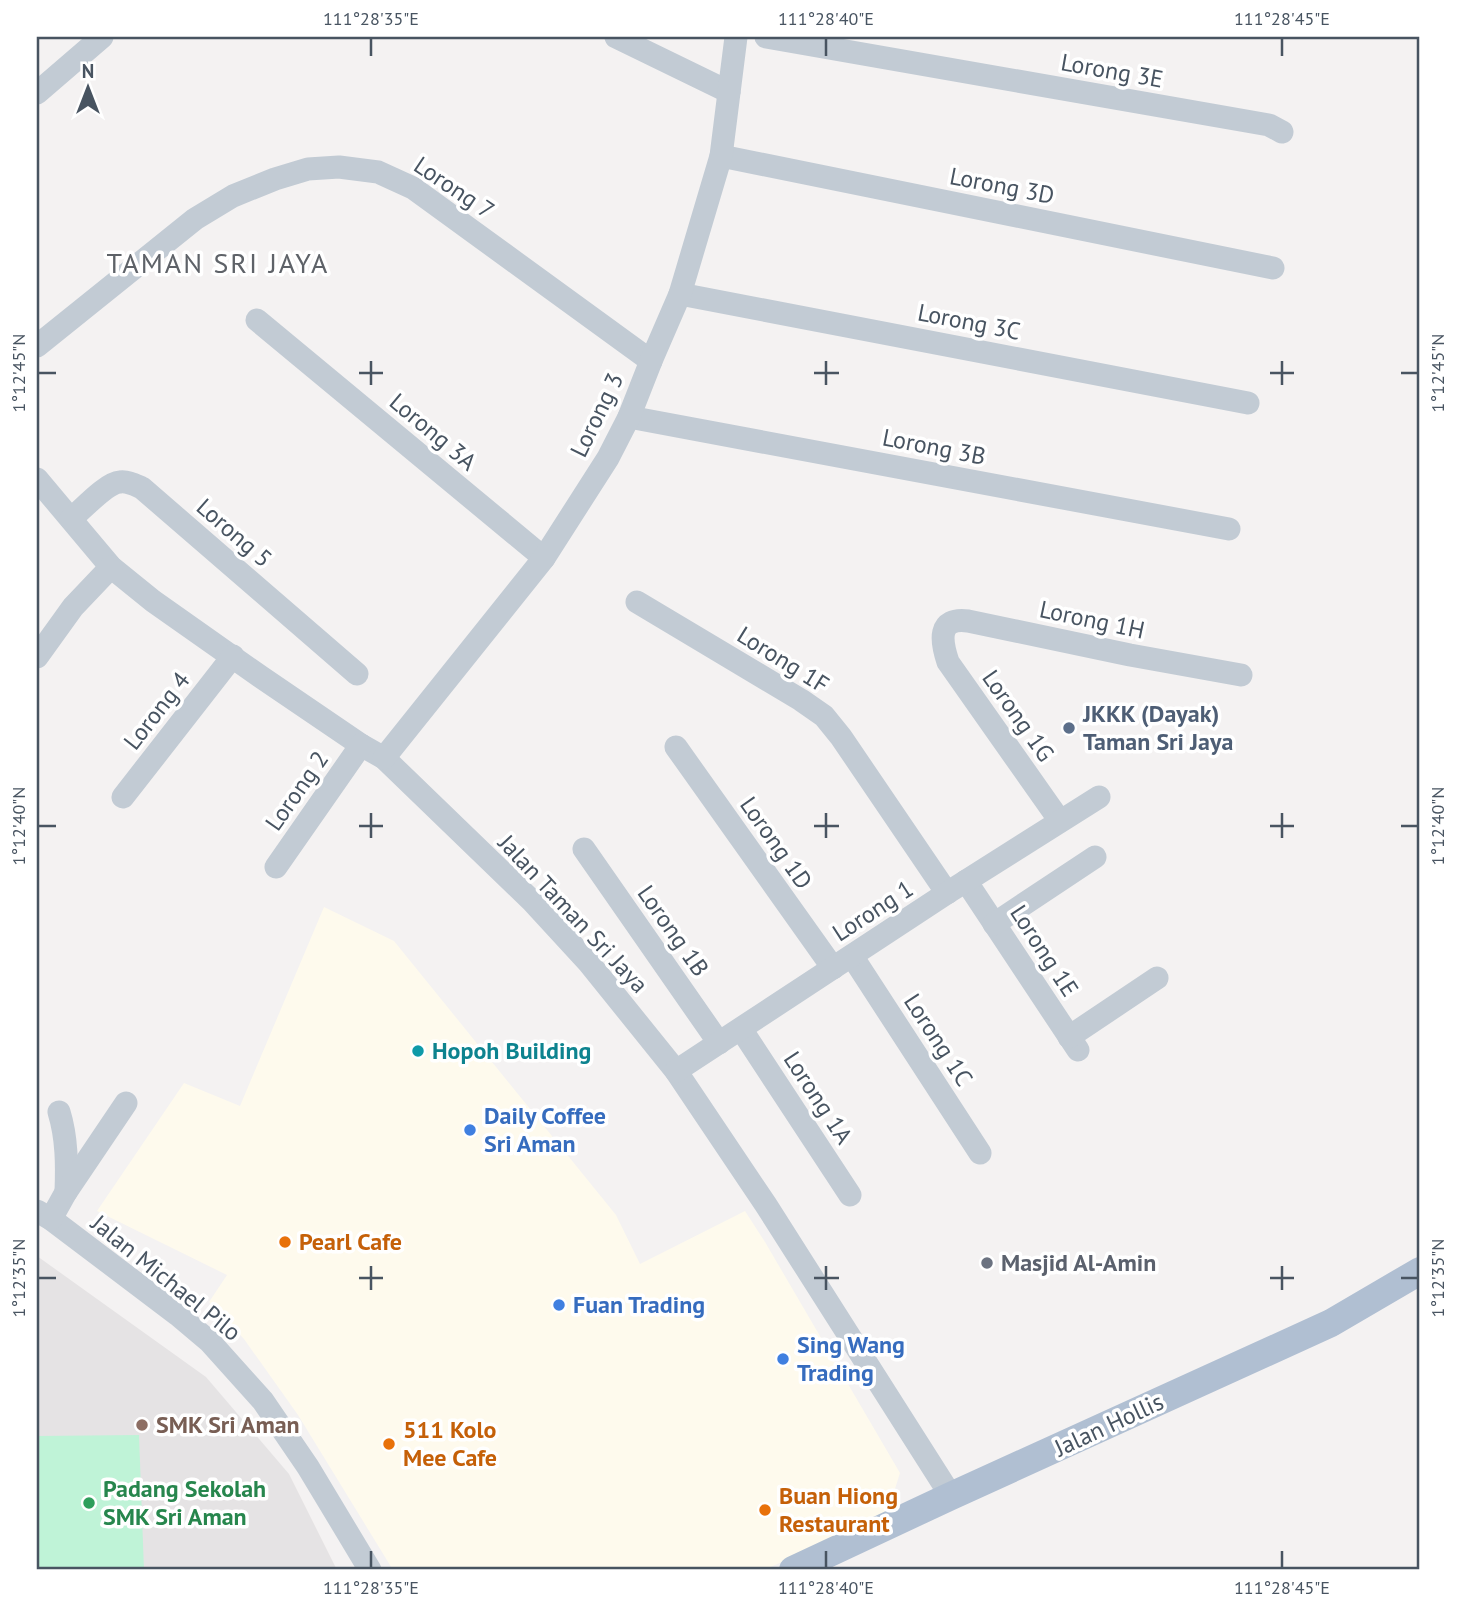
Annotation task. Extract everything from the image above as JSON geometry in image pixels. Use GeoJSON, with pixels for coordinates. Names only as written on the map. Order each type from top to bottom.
{"type":"FeatureCollection","features":[{"type":"Feature","properties":{"kind":"main road","name":"Jalan Hollis"},"geometry":{"type":"LineString","coordinates":[[793,1570],[1331,1323],[1420,1271]]}},
{"type":"Feature","properties":{"kind":"street"},"geometry":{"type":"LineString","coordinates":[[37,93],[102,37]]}},
{"type":"Feature","properties":{"kind":"street"},"geometry":{"type":"LineString","coordinates":[[616,37],[729,92]]}},
{"type":"Feature","properties":{"kind":"street","name":"Lorong 3"},"geometry":{"type":"LineString","coordinates":[[384,758],[544,558],[608,458],[629,417],[680,293],[721,156],[736,37]]}},
{"type":"Feature","properties":{"kind":"street","name":"Lorong 3E"},"geometry":{"type":"LineString","coordinates":[[766,37],[1269,125],[1282,132]]}},
{"type":"Feature","properties":{"kind":"street","name":"Lorong 3D"},"geometry":{"type":"LineString","coordinates":[[721,156],[1273,268]]}},
{"type":"Feature","properties":{"kind":"street","name":"Lorong 7"},"geometry":{"type":"LineString","coordinates":[[37,346],[195,219],[233,196],[275,178],[308,169],[339,167],[378,172],[413,188],[651,361]]}},
{"type":"Feature","properties":{"kind":"street","name":"Lorong 3C"},"geometry":{"type":"LineString","coordinates":[[680,293],[1248,403]]}},
{"type":"Feature","properties":{"kind":"street","name":"Lorong 3A"},"geometry":{"type":"LineString","coordinates":[[257,320],[544,558]]}},
{"type":"Feature","properties":{"kind":"street","name":"Lorong 3B"},"geometry":{"type":"LineString","coordinates":[[629,417],[1229,529]]}},
{"type":"Feature","properties":{"kind":"street","name":"Jalan Taman Sri Jaya"},"geometry":{"type":"LineString","coordinates":[[37,479],[111,566],[153,601],[361,745],[384,758],[532,901],[589,963],[676,1071],[766,1205],[950,1496]]}},
{"type":"Feature","properties":{"kind":"street","name":"Lorong 5"},"geometry":{"type":"LineString","coordinates":[[71,519],[118,481],[129,482],[142,488],[357,674]]}},
{"type":"Feature","properties":{"kind":"street"},"geometry":{"type":"LineString","coordinates":[[37,657],[73,607],[111,566]]}},
{"type":"Feature","properties":{"kind":"street","name":"Lorong 1F"},"geometry":{"type":"LineString","coordinates":[[637,602],[824,716],[957,887]]}},
{"type":"Feature","properties":{"kind":"street","name":"Lorong 1H"},"geometry":{"type":"LineString","coordinates":[[944,638],[945,628],[949,622],[956,619],[1241,675]]}},
{"type":"Feature","properties":{"kind":"street","name":"Lorong 1G"},"geometry":{"type":"LineString","coordinates":[[944,638],[943,648],[948,662],[1060,821]]}},
{"type":"Feature","properties":{"kind":"street","name":"Lorong 4"},"geometry":{"type":"LineString","coordinates":[[123,797],[233,656]]}},
{"type":"Feature","properties":{"kind":"street","name":"Lorong 2"},"geometry":{"type":"LineString","coordinates":[[276,867],[361,745]]}},
{"type":"Feature","properties":{"kind":"street","name":"Lorong 1D"},"geometry":{"type":"LineString","coordinates":[[676,747],[842,962]]}},
{"type":"Feature","properties":{"kind":"street","name":"Lorong 1"},"geometry":{"type":"LineString","coordinates":[[676,1071],[1099,797]]}},
{"type":"Feature","properties":{"kind":"street","name":"Lorong 1B"},"geometry":{"type":"LineString","coordinates":[[584,849],[719,1042]]}},
{"type":"Feature","properties":{"kind":"street"},"geometry":{"type":"LineString","coordinates":[[995,924],[1095,857]]}},
{"type":"Feature","properties":{"kind":"street","name":"Lorong 1E"},"geometry":{"type":"LineString","coordinates":[[957,887],[995,924],[1074,1044],[1157,978]]}},
{"type":"Feature","properties":{"kind":"street","name":"Lorong 1C"},"geometry":{"type":"LineString","coordinates":[[842,962],[980,1153]]}},
{"type":"Feature","properties":{"kind":"street","name":"Lorong 1A"},"geometry":{"type":"LineString","coordinates":[[741,1028],[850,1195]]}},
{"type":"Feature","properties":{"kind":"street"},"geometry":{"type":"LineString","coordinates":[[44,1215],[66,1192],[126,1103]]}},
{"type":"Feature","properties":{"kind":"street"},"geometry":{"type":"LineString","coordinates":[[58,1112],[65,1147],[66,1192]]}},
{"type":"Feature","properties":{"kind":"street","name":"Jalan Michael Pilo"},"geometry":{"type":"LineString","coordinates":[[44,1215],[210,1342],[263,1401],[308,1467],[370,1570]]}},
{"type":"Feature","properties":{"kind":"shaded area"},"geometry":{"type":"Polygon","coordinates":[[[324,907],[394,941],[616,1215],[640,1264],[745,1211],[900,1473],[887,1514],[764,1570],[393,1570],[298,1415],[244,1339],[209,1302],[227,1275],[97,1211],[184,1083],[240,1106],[324,907]]]}},
{"type":"Feature","properties":{"kind":"shaded area","name":"SMK Sri Aman"},"geometry":{"type":"Polygon","coordinates":[[[37,1256],[206,1377],[289,1474],[337,1570],[37,1570],[37,1256]]]}},
{"type":"Feature","properties":{"kind":"green space","name":"Padang Sekolah SMK Sri Aman"},"geometry":{"type":"Polygon","coordinates":[[[139,1435],[144,1570],[37,1570],[37,1436],[139,1435]]]}},
{"type":"Feature","properties":{"kind":"place","name":"JKKK (Dayak) Taman Sri Jaya"},"geometry":{"type":"Point","coordinates":[1069,728]}},
{"type":"Feature","properties":{"kind":"place","name":"Hopoh Building"},"geometry":{"type":"Point","coordinates":[418,1051]}},
{"type":"Feature","properties":{"kind":"place","name":"Daily Coffee Sri Aman"},"geometry":{"type":"Point","coordinates":[470,1130]}},
{"type":"Feature","properties":{"kind":"place","name":"Pearl Cafe"},"geometry":{"type":"Point","coordinates":[285,1242]}},
{"type":"Feature","properties":{"kind":"place","name":"Masjid Al-Amin"},"geometry":{"type":"Point","coordinates":[987,1263]}},
{"type":"Feature","properties":{"kind":"place","name":"Fuan Trading"},"geometry":{"type":"Point","coordinates":[559,1305]}},
{"type":"Feature","properties":{"kind":"place","name":"Sing Wang Trading"},"geometry":{"type":"Point","coordinates":[783,1359]}},
{"type":"Feature","properties":{"kind":"place","name":"SMK Sri Aman"},"geometry":{"type":"Point","coordinates":[142,1425]}},
{"type":"Feature","properties":{"kind":"place","name":"511 Kolo Mee Cafe"},"geometry":{"type":"Point","coordinates":[389,1444]}},
{"type":"Feature","properties":{"kind":"place","name":"Padang Sekolah SMK Sri Aman"},"geometry":{"type":"Point","coordinates":[89,1503]}},
{"type":"Feature","properties":{"kind":"place","name":"Buan Hiong Restaurant"},"geometry":{"type":"Point","coordinates":[765,1510]}},
{"type":"Feature","properties":{"kind":"district","name":"TAMAN SRI JAYA"},"geometry":{"type":"Point","coordinates":[218,263]}}]}
